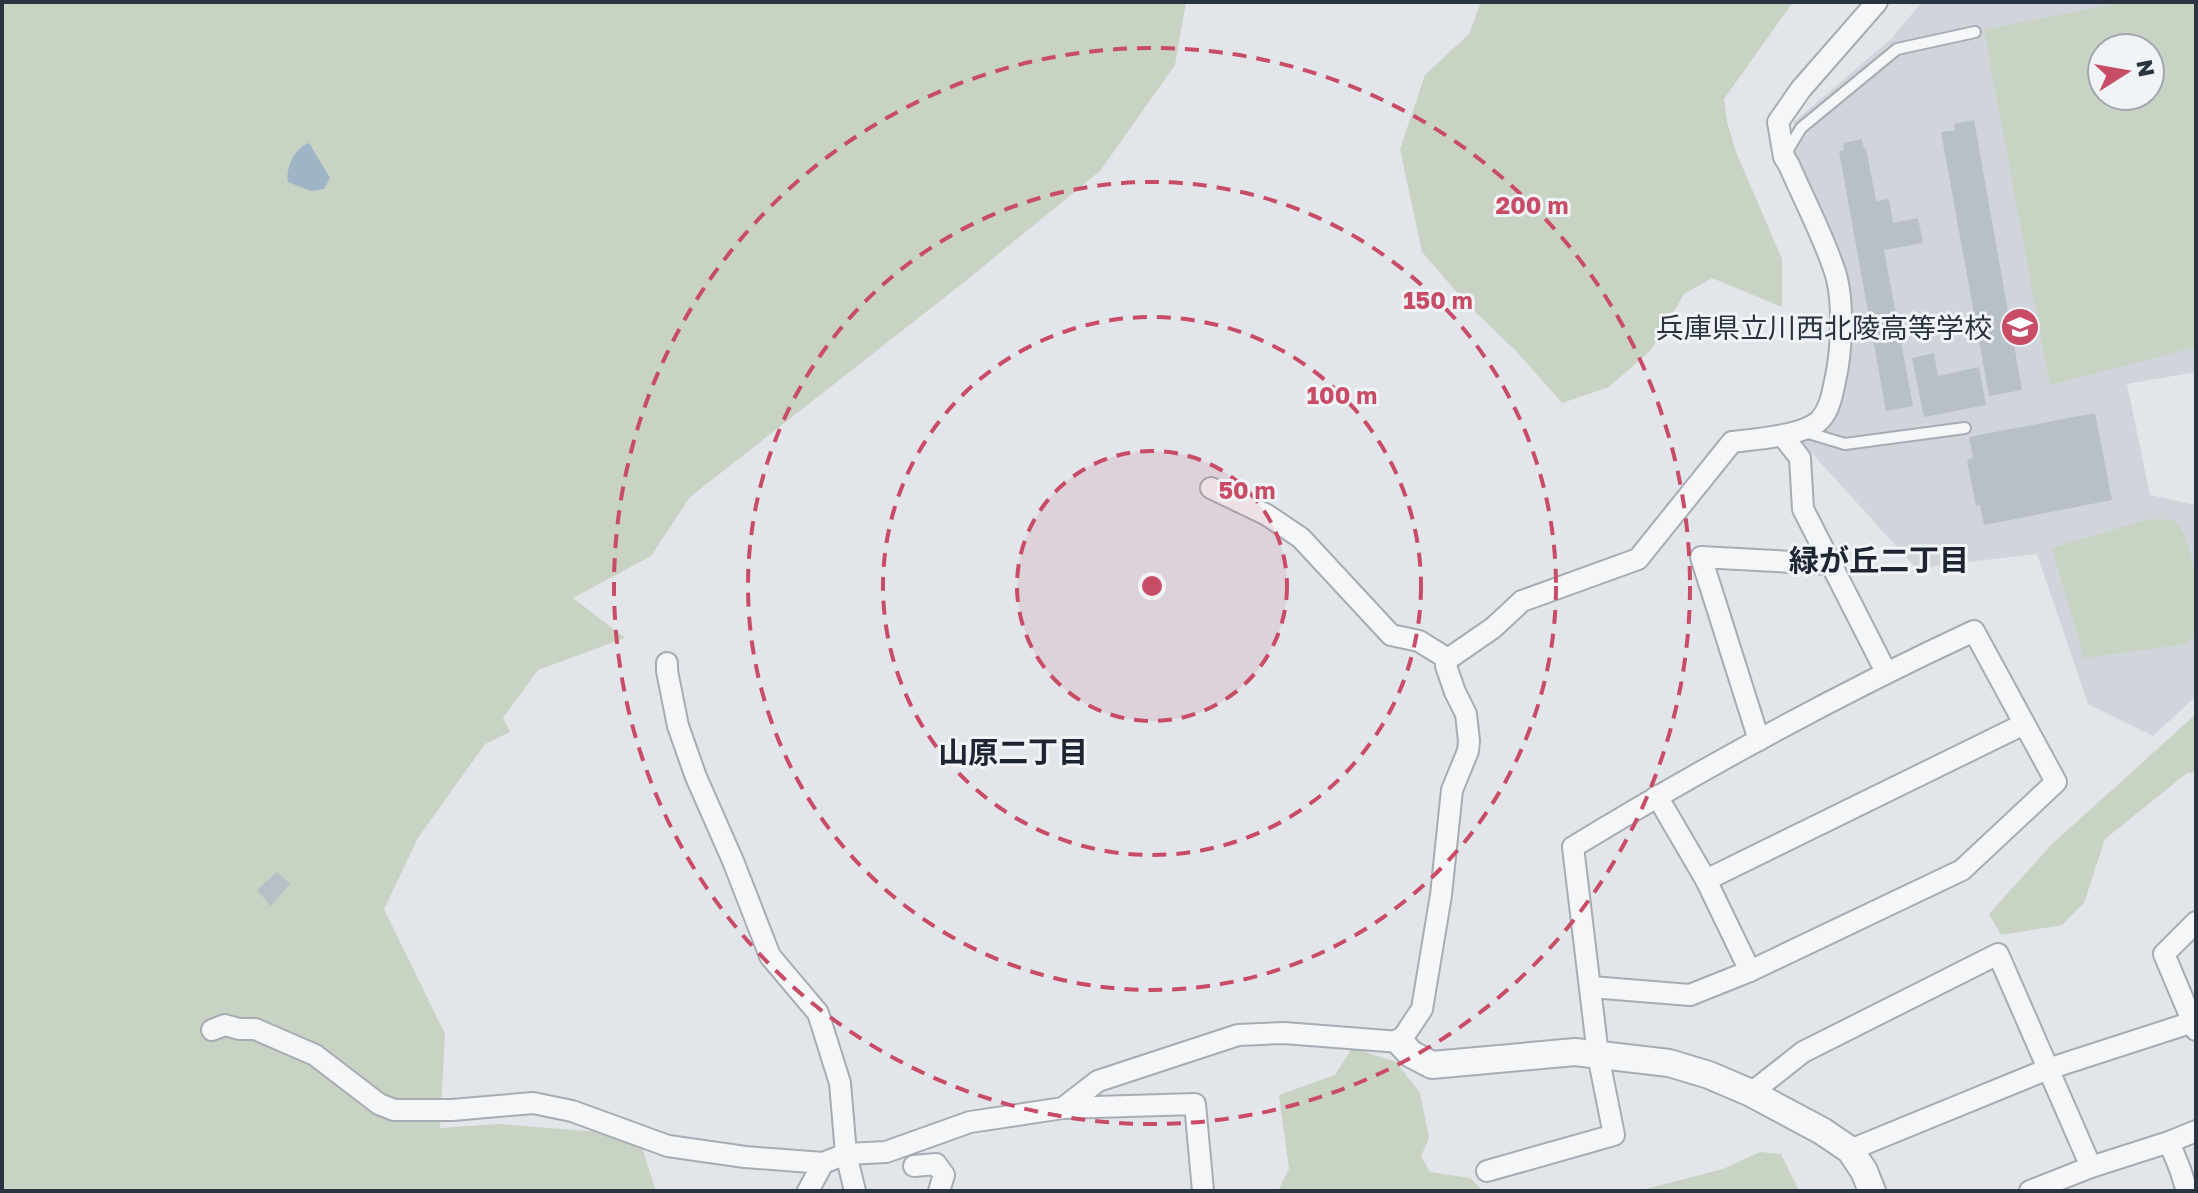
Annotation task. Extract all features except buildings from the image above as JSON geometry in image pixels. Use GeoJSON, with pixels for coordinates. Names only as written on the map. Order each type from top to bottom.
{"type":"FeatureCollection","features":[{"type":"Feature","properties":{"kind":"street"},"geometry":{"type":"LineString","coordinates":[[1400,1042],[1422,1009],[1441,895],[1452,790],[1468,751],[1466,714],[1446,666],[1448,659],[1493,628],[1522,601],[1638,559],[1732,442],[1791,433],[1819,421],[1830,405],[1840,359],[1841,319],[1836,274],[1784,157],[1778,122],[1801,89],[1877,2]]}},
{"type":"Feature","properties":{"kind":"street"},"geometry":{"type":"LineString","coordinates":[[1791,433],[1800,458],[1803,509],[1886,672]]}},
{"type":"Feature","properties":{"kind":"street"},"geometry":{"type":"LineString","coordinates":[[1211,488],[1267,515],[1301,538],[1391,635],[1419,641],[1448,659]]}},
{"type":"Feature","properties":{"kind":"street"},"geometry":{"type":"LineString","coordinates":[[1759,740],[1701,557],[1831,564]]}},
{"type":"Feature","properties":{"kind":"street"},"geometry":{"type":"LineString","coordinates":[[1487,1171],[1614,1135],[1598,1055],[1573,847],[1759,740],[1886,672],[1974,631],[2056,782],[1962,870],[1750,971],[1690,995],[1591,987]]}},
{"type":"Feature","properties":{"kind":"street"},"geometry":{"type":"LineString","coordinates":[[667,663],[678,726],[770,956],[818,1013],[840,1083],[846,1154],[855,1191]]}},
{"type":"Feature","properties":{"kind":"street"},"geometry":{"type":"LineString","coordinates":[[1706,880],[2024,724]]}},
{"type":"Feature","properties":{"kind":"street"},"geometry":{"type":"LineString","coordinates":[[1657,796],[1706,880],[1750,971]]}},
{"type":"Feature","properties":{"kind":"street"},"geometry":{"type":"LineString","coordinates":[[1850,1150],[2048,1069],[2194,1026],[2164,954],[2196,922]]}},
{"type":"Feature","properties":{"kind":"street"},"geometry":{"type":"LineString","coordinates":[[1751,1093],[1803,1052],[1998,954],[2048,1069],[2081,1177]]}},
{"type":"Feature","properties":{"kind":"street"},"geometry":{"type":"LineString","coordinates":[[212,1030],[225,1025],[255,1029],[315,1055],[379,1104],[394,1110],[452,1110],[533,1103],[572,1111],[668,1146],[745,1157],[823,1163],[846,1154],[886,1152],[970,1122],[1063,1108],[1195,1104],[1203,1191]]}},
{"type":"Feature","properties":{"kind":"street"},"geometry":{"type":"LineString","coordinates":[[1063,1108],[1098,1081],[1238,1035],[1284,1033],[1400,1042],[1411,1054],[1432,1065],[1575,1052],[1669,1063],[1709,1075],[1751,1093],[1822,1131],[1850,1150],[1864,1171],[1872,1191]]}},
{"type":"Feature","properties":{"kind":"street"},"geometry":{"type":"LineString","coordinates":[[2030,1191],[2081,1177],[2196,1131]]}},
{"type":"Feature","properties":{"kind":"street"},"geometry":{"type":"LineString","coordinates":[[2169,1142],[2187,1191]]}},
{"type":"Feature","properties":{"kind":"street"},"geometry":{"type":"LineString","coordinates":[[808,1191],[823,1163]]}},
{"type":"Feature","properties":{"kind":"street"},"geometry":{"type":"LineString","coordinates":[[914,1166],[936,1164],[944,1175],[939,1191]]}},
{"type":"Feature","properties":{"kind":"lane"},"geometry":{"type":"LineString","coordinates":[[1784,157],[1801,128],[1897,49],[1975,32]]}},
{"type":"Feature","properties":{"kind":"lane"},"geometry":{"type":"LineString","coordinates":[[1791,433],[1845,444],[1965,428]]}},
{"type":"Feature","properties":{"kind":"shaded area","name":"兵庫県立川西北陵高等学校"},"geometry":{"type":"Polygon","coordinates":[[[1922,2],[2196,2],[2196,372],[2127,384],[2150,495],[2196,505],[2196,696],[2153,736],[2088,704],[2037,554],[1916,568],[1800,440],[1828,423],[1845,282],[1786,148],[1795,121],[1891,39],[1922,2]]]}},
{"type":"Feature","properties":{"kind":"green space"},"geometry":{"type":"Polygon","coordinates":[[[2,2],[1186,2],[1175,65],[1100,171],[963,283],[690,497],[651,556],[573,598],[625,638],[538,670],[503,718],[510,732],[485,744],[418,838],[384,909],[445,1034],[440,1128],[498,1124],[638,1135],[656,1191],[2,1191],[2,2]]]}},
{"type":"Feature","properties":{"kind":"green space"},"geometry":{"type":"Polygon","coordinates":[[[1481,2],[1793,2],[1724,99],[1736,152],[1782,259],[1782,307],[1712,278],[1684,294],[1651,350],[1609,387],[1562,403],[1422,252],[1400,149],[1425,75],[1469,34],[1481,2]]]}},
{"type":"Feature","properties":{"kind":"green space"},"geometry":{"type":"Polygon","coordinates":[[[2124,2],[2196,2],[2196,347],[2050,385],[1984,30],[2124,2]]]}},
{"type":"Feature","properties":{"kind":"green space"},"geometry":{"type":"Polygon","coordinates":[[[2149,519],[2174,520],[2188,544],[2194,574],[2196,634],[2187,644],[2084,658],[2052,548],[2149,519]]]}},
{"type":"Feature","properties":{"kind":"green space"},"geometry":{"type":"Polygon","coordinates":[[[2196,714],[2196,772],[2187,773],[2105,839],[2084,903],[2062,925],[2001,935],[1989,914],[2051,845],[2196,714]]]}},
{"type":"Feature","properties":{"kind":"green space"},"geometry":{"type":"Polygon","coordinates":[[[1352,1048],[1396,1062],[1420,1093],[1429,1138],[1421,1156],[1430,1172],[1470,1178],[1483,1191],[1278,1191],[1289,1169],[1279,1095],[1335,1075],[1352,1048]]]}},
{"type":"Feature","properties":{"kind":"green space"},"geometry":{"type":"Polygon","coordinates":[[[1760,1152],[1781,1154],[1799,1191],[1638,1191],[1723,1169],[1760,1152]]]}},
{"type":"Feature","properties":{"kind":"water"},"geometry":{"type":"Polygon","coordinates":[[[309,143],[330,178],[324,189],[311,191],[288,182],[292,159],[299,149],[309,143]]]}},
{"type":"Feature","properties":{"kind":"place","name":"兵庫県立川西北陵高等学校"},"geometry":{"type":"Point","coordinates":[2020,327]}},
{"type":"Feature","properties":{"kind":"district","name":"緑が丘二丁目"},"geometry":{"type":"Point","coordinates":[1879,560]}},
{"type":"Feature","properties":{"kind":"district","name":"山原二丁目"},"geometry":{"type":"Point","coordinates":[1013,752]}}]}
